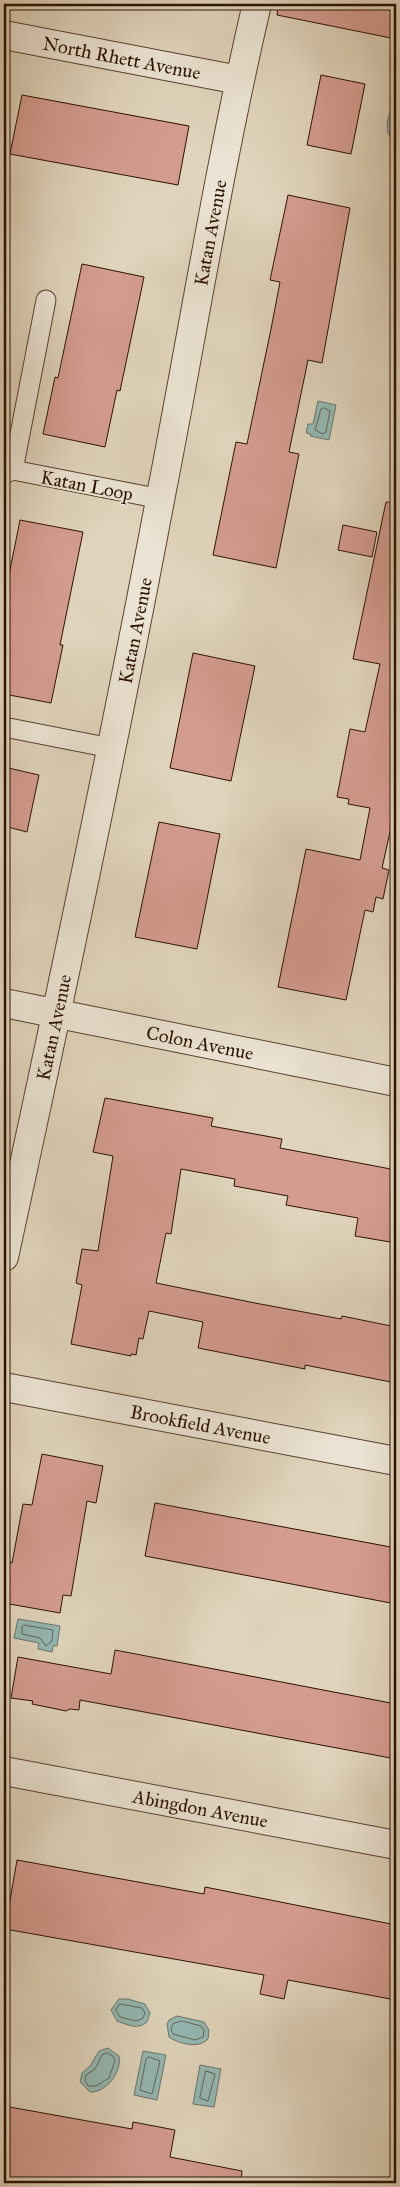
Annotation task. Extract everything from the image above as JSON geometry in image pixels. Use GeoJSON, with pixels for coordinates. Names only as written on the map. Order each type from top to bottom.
{"type":"FeatureCollection","features":[{"type":"Feature","properties":{"kind":"street","name":"Katan Avenue"},"geometry":{"type":"LineString","coordinates":[[4,1257],[57,1013],[111,748],[161,499],[239,80],[257,4]]}},
{"type":"Feature","properties":{"kind":"street","name":"North Rhett Avenue"},"geometry":{"type":"LineString","coordinates":[[4,35],[239,80]]}},
{"type":"Feature","properties":{"kind":"street","name":"Colon Avenue"},"geometry":{"type":"LineString","coordinates":[[4,1003],[396,1082]]}},
{"type":"Feature","properties":{"kind":"street","name":"Brookfield Avenue"},"geometry":{"type":"LineString","coordinates":[[4,1387],[396,1461]]}},
{"type":"Feature","properties":{"kind":"street","name":"Abingdon Avenue"},"geometry":{"type":"LineString","coordinates":[[4,1771],[396,1845]]}},
{"type":"Feature","properties":{"kind":"lane","name":"Katan Loop"},"geometry":{"type":"LineString","coordinates":[[46,300],[9,472],[161,499]]}},
{"type":"Feature","properties":{"kind":"lane"},"geometry":{"type":"LineString","coordinates":[[4,727],[111,748]]}},
{"type":"Feature","properties":{"kind":"water"},"geometry":{"type":"Polygon","coordinates":[[[396,101],[396,141],[389,134],[387,122],[396,101]]]}},
{"type":"Feature","properties":{"kind":"water"},"geometry":{"type":"Polygon","coordinates":[[[318,401],[336,405],[329,440],[310,436],[311,434],[306,433],[308,424],[313,424],[318,401]]]}},
{"type":"Feature","properties":{"kind":"water"},"geometry":{"type":"Polygon","coordinates":[[[18,1619],[60,1626],[57,1646],[53,1646],[52,1652],[38,1649],[39,1643],[14,1638],[18,1619]]]}},
{"type":"Feature","properties":{"kind":"water"},"geometry":{"type":"Polygon","coordinates":[[[119,1999],[128,1999],[145,2004],[150,2013],[147,2022],[136,2026],[117,2021],[111,2010],[119,1999]]]}},
{"type":"Feature","properties":{"kind":"water"},"geometry":{"type":"Polygon","coordinates":[[[177,2016],[204,2022],[209,2030],[208,2039],[194,2045],[178,2042],[169,2037],[167,2024],[169,2020],[177,2016]]]}},
{"type":"Feature","properties":{"kind":"water"},"geometry":{"type":"Polygon","coordinates":[[[108,2048],[119,2056],[118,2069],[107,2085],[102,2089],[90,2092],[80,2082],[82,2073],[90,2066],[99,2051],[108,2048]]]}},
{"type":"Feature","properties":{"kind":"water"},"geometry":{"type":"Polygon","coordinates":[[[143,2051],[166,2055],[157,2100],[134,2095],[143,2051]]]}},
{"type":"Feature","properties":{"kind":"water"},"geometry":{"type":"Polygon","coordinates":[[[200,2065],[221,2069],[214,2107],[193,2104],[200,2065]]]}},
{"type":"Feature","properties":{"kind":"building"},"geometry":{"type":"Polygon","coordinates":[[[278,4],[396,4],[396,39],[277,15],[278,4]]]}},
{"type":"Feature","properties":{"kind":"building"},"geometry":{"type":"Polygon","coordinates":[[[321,75],[365,84],[351,154],[307,145],[321,75]]]}},
{"type":"Feature","properties":{"kind":"building"},"geometry":{"type":"Polygon","coordinates":[[[22,95],[189,126],[178,185],[10,154],[22,95]]]}},
{"type":"Feature","properties":{"kind":"building"},"geometry":{"type":"Polygon","coordinates":[[[288,195],[350,208],[322,363],[308,360],[289,452],[299,454],[276,568],[213,555],[236,442],[247,444],[271,329],[280,282],[270,280],[288,195]]]}},
{"type":"Feature","properties":{"kind":"building"},"geometry":{"type":"Polygon","coordinates":[[[82,264],[144,277],[120,391],[117,390],[105,447],[43,434],[55,377],[58,378],[82,264]]]}},
{"type":"Feature","properties":{"kind":"building"},"geometry":{"type":"Polygon","coordinates":[[[386,502],[396,503],[396,805],[382,868],[389,870],[383,899],[376,897],[373,912],[365,910],[346,1000],[278,987],[306,849],[360,860],[370,808],[348,804],[349,799],[337,797],[350,729],[365,732],[380,664],[353,659],[386,502]]]}},
{"type":"Feature","properties":{"kind":"building"},"geometry":{"type":"Polygon","coordinates":[[[20,520],[83,532],[60,645],[63,645],[51,703],[4,694],[4,600],[20,520]]]}},
{"type":"Feature","properties":{"kind":"building"},"geometry":{"type":"Polygon","coordinates":[[[343,525],[377,532],[372,557],[338,550],[343,525]]]}},
{"type":"Feature","properties":{"kind":"building"},"geometry":{"type":"Polygon","coordinates":[[[193,653],[255,666],[231,781],[170,768],[193,653]]]}},
{"type":"Feature","properties":{"kind":"building"},"geometry":{"type":"Polygon","coordinates":[[[4,767],[39,775],[27,832],[4,826],[4,767]]]}},
{"type":"Feature","properties":{"kind":"building"},"geometry":{"type":"Polygon","coordinates":[[[159,822],[220,834],[197,949],[135,937],[159,822]]]}},
{"type":"Feature","properties":{"kind":"building"},"geometry":{"type":"Polygon","coordinates":[[[105,1098],[213,1118],[211,1126],[282,1139],[280,1148],[396,1170],[396,1243],[355,1236],[358,1218],[286,1205],[288,1196],[234,1186],[235,1179],[181,1169],[171,1234],[166,1233],[156,1283],[341,1319],[342,1316],[396,1327],[396,1383],[305,1365],[305,1369],[198,1348],[203,1322],[149,1311],[143,1339],[139,1338],[136,1355],[131,1354],[131,1356],[71,1344],[82,1285],[76,1283],[82,1249],[98,1251],[113,1156],[93,1152],[105,1098]]]}},
{"type":"Feature","properties":{"kind":"building"},"geometry":{"type":"Polygon","coordinates":[[[42,1454],[103,1466],[96,1503],[87,1501],[71,1596],[63,1595],[60,1613],[4,1603],[4,1561],[12,1563],[23,1504],[32,1505],[42,1454]]]}},
{"type":"Feature","properties":{"kind":"building"},"geometry":{"type":"Polygon","coordinates":[[[155,1503],[396,1548],[396,1604],[145,1556],[155,1503]]]}},
{"type":"Feature","properties":{"kind":"building"},"geometry":{"type":"Polygon","coordinates":[[[115,1650],[396,1704],[396,1759],[80,1700],[79,1710],[70,1709],[66,1711],[32,1704],[33,1701],[11,1698],[18,1657],[111,1674],[115,1650]]]}},
{"type":"Feature","properties":{"kind":"building"},"geometry":{"type":"Polygon","coordinates":[[[17,1860],[204,1894],[205,1887],[396,1925],[396,2000],[288,1980],[284,1999],[260,1994],[264,1975],[5,1929],[17,1860]]]}},
{"type":"Feature","properties":{"kind":"building"},"geometry":{"type":"Polygon","coordinates":[[[4,2106],[132,2129],[133,2122],[175,2130],[170,2157],[242,2171],[241,2183],[27,2183],[4,2179],[4,2106]]]}}]}
